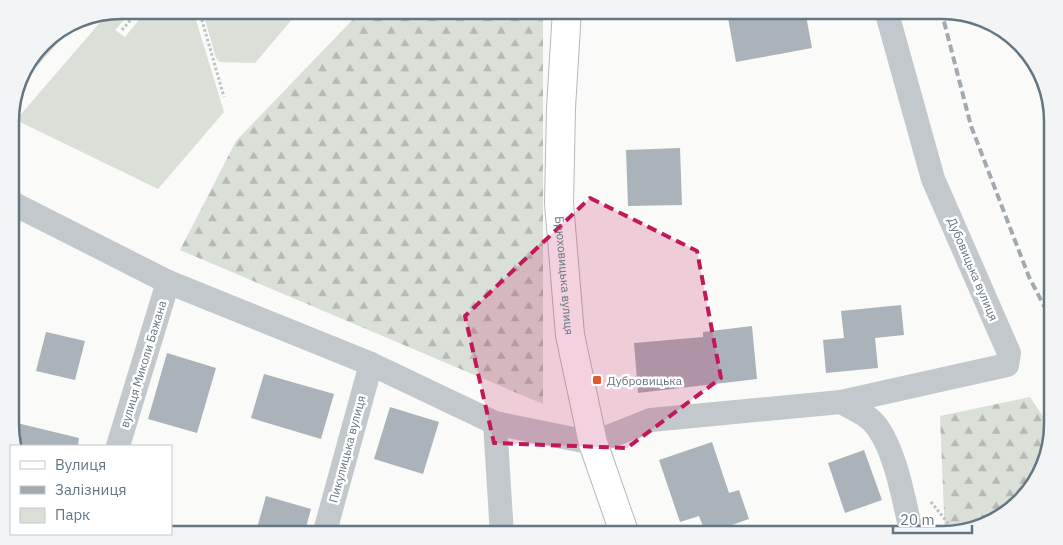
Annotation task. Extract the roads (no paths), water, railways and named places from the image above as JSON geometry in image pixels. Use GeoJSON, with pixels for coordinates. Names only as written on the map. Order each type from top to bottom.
{"type":"FeatureCollection","features":[{"type":"Feature","properties":{"kind":"main road","name":"Брюховицька вулиця"},"geometry":{"type":"LineString","coordinates":[[566,19],[560,108],[559,203],[570,336],[593,443],[622,526]]}},
{"type":"Feature","properties":{"kind":"street","name":"Дубовицька вулиця"},"geometry":{"type":"LineString","coordinates":[[593,443],[651,420],[841,402],[1007,365],[1009,354],[933,179],[889,19]]}},
{"type":"Feature","properties":{"kind":"street"},"geometry":{"type":"LineString","coordinates":[[19,209],[168,282],[370,364],[495,423],[593,443]]}},
{"type":"Feature","properties":{"kind":"street","name":"вулиця Миколи Бажана"},"geometry":{"type":"LineString","coordinates":[[118,445],[168,282]]}},
{"type":"Feature","properties":{"kind":"street","name":"Пикулицька вулиця"},"geometry":{"type":"LineString","coordinates":[[326,526],[370,364]]}},
{"type":"Feature","properties":{"kind":"street"},"geometry":{"type":"LineString","coordinates":[[841,402],[863,413],[878,427],[892,454],[910,526]]}},
{"type":"Feature","properties":{"kind":"street"},"geometry":{"type":"LineString","coordinates":[[495,423],[501,526]]}},
{"type":"Feature","properties":{"kind":"railway"},"geometry":{"type":"LineString","coordinates":[[943,19],[971,126],[1029,277],[1044,306]]}},
{"type":"Feature","properties":{"kind":"place","name":"Дубровицька"},"geometry":{"type":"Point","coordinates":[597,380]}}]}
